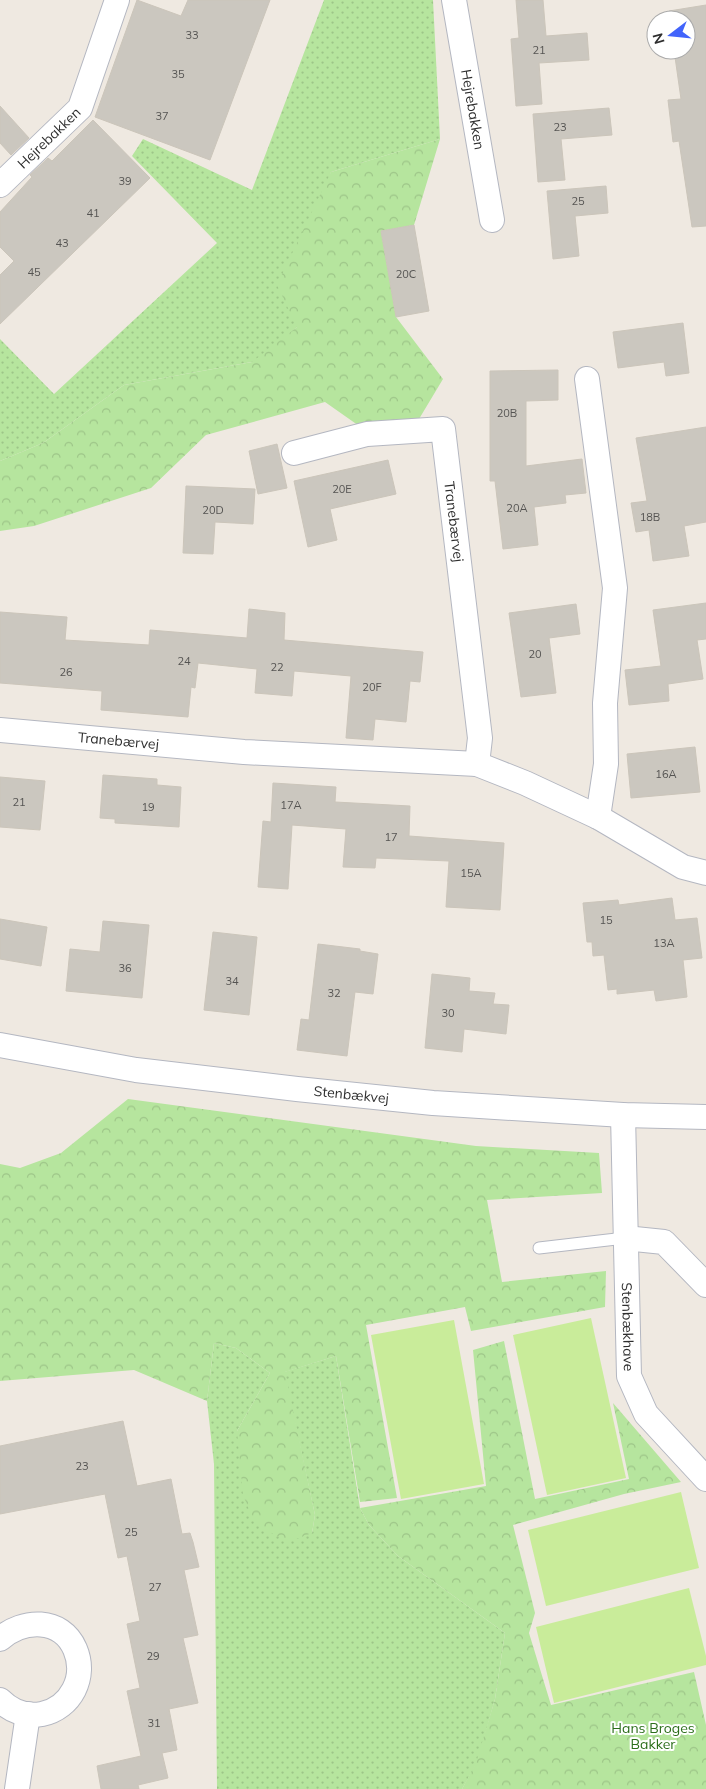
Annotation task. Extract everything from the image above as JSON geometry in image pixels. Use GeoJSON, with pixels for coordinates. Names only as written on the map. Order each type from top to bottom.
{"type":"FeatureCollection","features":[{"type":"Feature","properties":{"kind":"street","name":"Hejrebakken"},"geometry":{"type":"LineString","coordinates":[[0,185],[80,108],[117,0]]}},
{"type":"Feature","properties":{"kind":"street","name":"Hejrebakken"},"geometry":{"type":"LineString","coordinates":[[454,0],[492,220]]}},
{"type":"Feature","properties":{"kind":"street"},"geometry":{"type":"LineString","coordinates":[[587,379],[615,588],[605,703],[606,764],[598,817]]}},
{"type":"Feature","properties":{"kind":"street","name":"Tranebærvej"},"geometry":{"type":"LineString","coordinates":[[294,452],[368,434],[443,429],[480,738],[477,764]]}},
{"type":"Feature","properties":{"kind":"street","name":"Tranebærvej"},"geometry":{"type":"LineString","coordinates":[[0,730],[244,752],[477,764],[525,783],[598,817],[683,867],[706,873]]}},
{"type":"Feature","properties":{"kind":"street","name":"Stenbækvej"},"geometry":{"type":"LineString","coordinates":[[0,1045],[136,1070],[434,1103],[623,1115],[706,1117]]}},
{"type":"Feature","properties":{"kind":"street","name":"Stenbækhave"},"geometry":{"type":"LineString","coordinates":[[623,1115],[629,1376],[646,1414],[706,1479]]}},
{"type":"Feature","properties":{"kind":"street"},"geometry":{"type":"LineString","coordinates":[[625,1238],[664,1242],[706,1285]]}},
{"type":"Feature","properties":{"kind":"street"},"geometry":{"type":"LineString","coordinates":[[0,1639],[9,1631],[22,1625],[36,1624],[52,1627],[64,1635],[74,1648],[79,1662],[79,1678],[74,1693],[63,1705],[50,1712],[34,1715],[20,1713],[0,1700]]}},
{"type":"Feature","properties":{"kind":"street"},"geometry":{"type":"LineString","coordinates":[[17,1789],[28,1714]]}},
{"type":"Feature","properties":{"kind":"lane"},"geometry":{"type":"LineString","coordinates":[[539,1248],[625,1238]]}},
{"type":"Feature","properties":{"kind":"green space"},"geometry":{"type":"Polygon","coordinates":[[[324,0],[433,0],[440,139],[331,172],[297,327],[258,361],[124,385],[43,443],[0,461],[0,339],[54,394],[217,243],[132,156],[143,139],[252,190],[324,0]]]}},
{"type":"Feature","properties":{"kind":"green space"},"geometry":{"type":"Polygon","coordinates":[[[440,139],[414,225],[381,231],[396,317],[443,379],[419,419],[362,428],[325,402],[206,435],[151,488],[34,526],[0,531],[0,461],[43,443],[124,385],[252,362],[297,327],[277,285],[331,172],[440,139]]]}},
{"type":"Feature","properties":{"kind":"green space"},"geometry":{"type":"Polygon","coordinates":[[[128,1099],[476,1146],[599,1153],[602,1193],[487,1200],[502,1282],[606,1271],[605,1307],[471,1331],[465,1307],[366,1325],[397,1498],[360,1502],[336,1356],[285,1372],[315,1515],[312,1533],[288,1542],[255,1524],[243,1495],[237,1431],[270,1373],[236,1348],[214,1343],[207,1401],[134,1370],[0,1381],[0,1164],[20,1168],[61,1153],[128,1099]]]}},
{"type":"Feature","properties":{"kind":"green space"},"geometry":{"type":"Polygon","coordinates":[[[591,1318],[626,1478],[547,1495],[513,1335],[591,1318]]]}},
{"type":"Feature","properties":{"kind":"green space"},"geometry":{"type":"Polygon","coordinates":[[[454,1320],[484,1484],[401,1499],[371,1335],[454,1320]]]}},
{"type":"Feature","properties":{"kind":"green space","name":"Hans Broges Bakker"},"geometry":{"type":"Polygon","coordinates":[[[504,1341],[535,1499],[629,1479],[613,1403],[681,1482],[624,1494],[513,1525],[535,1613],[529,1633],[551,1705],[694,1672],[706,1725],[706,1789],[462,1789],[476,1763],[495,1699],[505,1633],[398,1556],[369,1525],[360,1508],[486,1486],[473,1350],[504,1341]]]}},
{"type":"Feature","properties":{"kind":"green space"},"geometry":{"type":"Polygon","coordinates":[[[214,1343],[236,1348],[270,1373],[237,1431],[312,1533],[315,1515],[284,1372],[336,1356],[360,1508],[369,1525],[398,1556],[505,1633],[495,1699],[477,1763],[462,1789],[217,1789],[214,1464],[207,1401],[214,1343]]]}},
{"type":"Feature","properties":{"kind":"green space"},"geometry":{"type":"Polygon","coordinates":[[[681,1492],[699,1568],[546,1606],[528,1530],[681,1492]]]}},
{"type":"Feature","properties":{"kind":"green space"},"geometry":{"type":"Polygon","coordinates":[[[689,1588],[706,1656],[706,1665],[554,1703],[536,1627],[689,1588]]]}},
{"type":"Feature","properties":{"kind":"building"},"geometry":{"type":"Polygon","coordinates":[[[137,0],[181,16],[188,0],[270,0],[210,160],[95,117],[137,0]]]}},
{"type":"Feature","properties":{"kind":"building"},"geometry":{"type":"Polygon","coordinates":[[[516,0],[543,0],[546,36],[587,33],[589,60],[539,63],[542,104],[516,106],[511,39],[519,38],[516,0]]]}},
{"type":"Feature","properties":{"kind":"building"},"geometry":{"type":"Polygon","coordinates":[[[706,5],[706,226],[692,227],[679,141],[673,142],[668,100],[681,99],[675,60],[696,60],[696,10],[675,10],[706,5]]]}},
{"type":"Feature","properties":{"kind":"building"},"geometry":{"type":"Polygon","coordinates":[[[0,106],[29,138],[11,155],[0,143],[0,106]]]}},
{"type":"Feature","properties":{"kind":"building"},"geometry":{"type":"Polygon","coordinates":[[[609,108],[612,135],[561,139],[565,180],[538,182],[533,114],[609,108]]]}},
{"type":"Feature","properties":{"kind":"building"},"geometry":{"type":"Polygon","coordinates":[[[93,120],[150,178],[0,324],[0,275],[14,261],[0,247],[0,212],[32,177],[30,175],[48,158],[52,161],[93,120]]]}},
{"type":"Feature","properties":{"kind":"building"},"geometry":{"type":"Polygon","coordinates":[[[606,186],[608,213],[575,216],[579,256],[553,259],[547,191],[606,186]]]}},
{"type":"Feature","properties":{"kind":"building"},"geometry":{"type":"Polygon","coordinates":[[[414,225],[429,311],[396,317],[381,231],[414,225]]]}},
{"type":"Feature","properties":{"kind":"building"},"geometry":{"type":"Polygon","coordinates":[[[683,323],[689,373],[666,376],[664,362],[618,368],[613,332],[683,323]]]}},
{"type":"Feature","properties":{"kind":"building"},"geometry":{"type":"Polygon","coordinates":[[[558,370],[558,400],[526,401],[526,466],[582,459],[586,493],[565,495],[566,503],[534,507],[538,545],[503,549],[495,481],[490,481],[490,371],[558,370]]]}},
{"type":"Feature","properties":{"kind":"building"},"geometry":{"type":"Polygon","coordinates":[[[706,427],[706,522],[684,526],[689,556],[653,561],[649,530],[636,532],[631,503],[647,501],[636,438],[706,427]]]}},
{"type":"Feature","properties":{"kind":"building"},"geometry":{"type":"Polygon","coordinates":[[[277,444],[287,488],[258,494],[249,451],[277,444]]]}},
{"type":"Feature","properties":{"kind":"building"},"geometry":{"type":"Polygon","coordinates":[[[388,460],[396,494],[330,509],[337,540],[308,547],[294,481],[388,460]]]}},
{"type":"Feature","properties":{"kind":"building"},"geometry":{"type":"Polygon","coordinates":[[[186,486],[255,489],[253,524],[215,522],[213,554],[183,553],[186,486]]]}},
{"type":"Feature","properties":{"kind":"building"},"geometry":{"type":"Polygon","coordinates":[[[706,603],[706,639],[697,640],[703,679],[668,684],[669,701],[629,705],[625,670],[661,666],[653,610],[706,603]]]}},
{"type":"Feature","properties":{"kind":"building"},"geometry":{"type":"Polygon","coordinates":[[[576,604],[580,634],[549,638],[556,693],[521,697],[509,613],[576,604]]]}},
{"type":"Feature","properties":{"kind":"building"},"geometry":{"type":"Polygon","coordinates":[[[249,609],[285,613],[284,640],[423,652],[420,682],[410,681],[406,722],[375,719],[373,740],[346,738],[351,676],[294,671],[292,696],[255,693],[257,669],[198,663],[195,688],[191,687],[188,717],[101,710],[102,691],[0,683],[0,612],[67,617],[65,640],[149,645],[150,630],[247,638],[249,609]]]}},
{"type":"Feature","properties":{"kind":"building"},"geometry":{"type":"Polygon","coordinates":[[[695,747],[700,792],[631,798],[627,754],[695,747]]]}},
{"type":"Feature","properties":{"kind":"building"},"geometry":{"type":"Polygon","coordinates":[[[103,775],[157,779],[157,785],[181,787],[179,827],[115,823],[115,819],[100,818],[103,775]]]}},
{"type":"Feature","properties":{"kind":"building"},"geometry":{"type":"Polygon","coordinates":[[[0,777],[45,781],[40,830],[0,827],[0,777]]]}},
{"type":"Feature","properties":{"kind":"building"},"geometry":{"type":"Polygon","coordinates":[[[273,783],[336,787],[335,802],[410,806],[409,836],[504,843],[500,910],[446,907],[449,861],[376,858],[375,868],[343,867],[346,829],[292,825],[288,889],[258,887],[263,821],[271,822],[273,783]]]}},
{"type":"Feature","properties":{"kind":"building"},"geometry":{"type":"Polygon","coordinates":[[[672,898],[675,920],[697,918],[702,958],[683,960],[687,997],[656,1001],[654,990],[617,994],[617,989],[608,990],[604,955],[593,956],[592,942],[587,942],[583,903],[618,900],[619,905],[672,898]]]}},
{"type":"Feature","properties":{"kind":"building"},"geometry":{"type":"Polygon","coordinates":[[[0,919],[47,927],[41,966],[0,959],[0,919]]]}},
{"type":"Feature","properties":{"kind":"building"},"geometry":{"type":"Polygon","coordinates":[[[103,921],[149,925],[142,998],[66,991],[70,949],[100,952],[103,921]]]}},
{"type":"Feature","properties":{"kind":"building"},"geometry":{"type":"Polygon","coordinates":[[[213,932],[257,937],[249,1015],[204,1010],[213,932]]]}},
{"type":"Feature","properties":{"kind":"building"},"geometry":{"type":"Polygon","coordinates":[[[318,944],[360,949],[360,951],[378,954],[373,994],[355,992],[347,1056],[297,1050],[301,1019],[309,1020],[318,944]]]}},
{"type":"Feature","properties":{"kind":"building"},"geometry":{"type":"Polygon","coordinates":[[[432,974],[470,978],[469,991],[495,993],[493,1004],[509,1005],[506,1034],[464,1029],[462,1052],[425,1048],[432,974]]]}},
{"type":"Feature","properties":{"kind":"building"},"geometry":{"type":"Polygon","coordinates":[[[123,1421],[137,1486],[171,1479],[182,1534],[190,1533],[193,1542],[199,1567],[184,1570],[198,1635],[183,1638],[198,1703],[169,1709],[177,1750],[162,1753],[168,1778],[138,1785],[139,1789],[101,1789],[97,1766],[141,1756],[127,1691],[140,1688],[127,1624],[140,1621],[127,1556],[118,1558],[105,1494],[0,1514],[0,1446],[123,1421]]]}}]}
